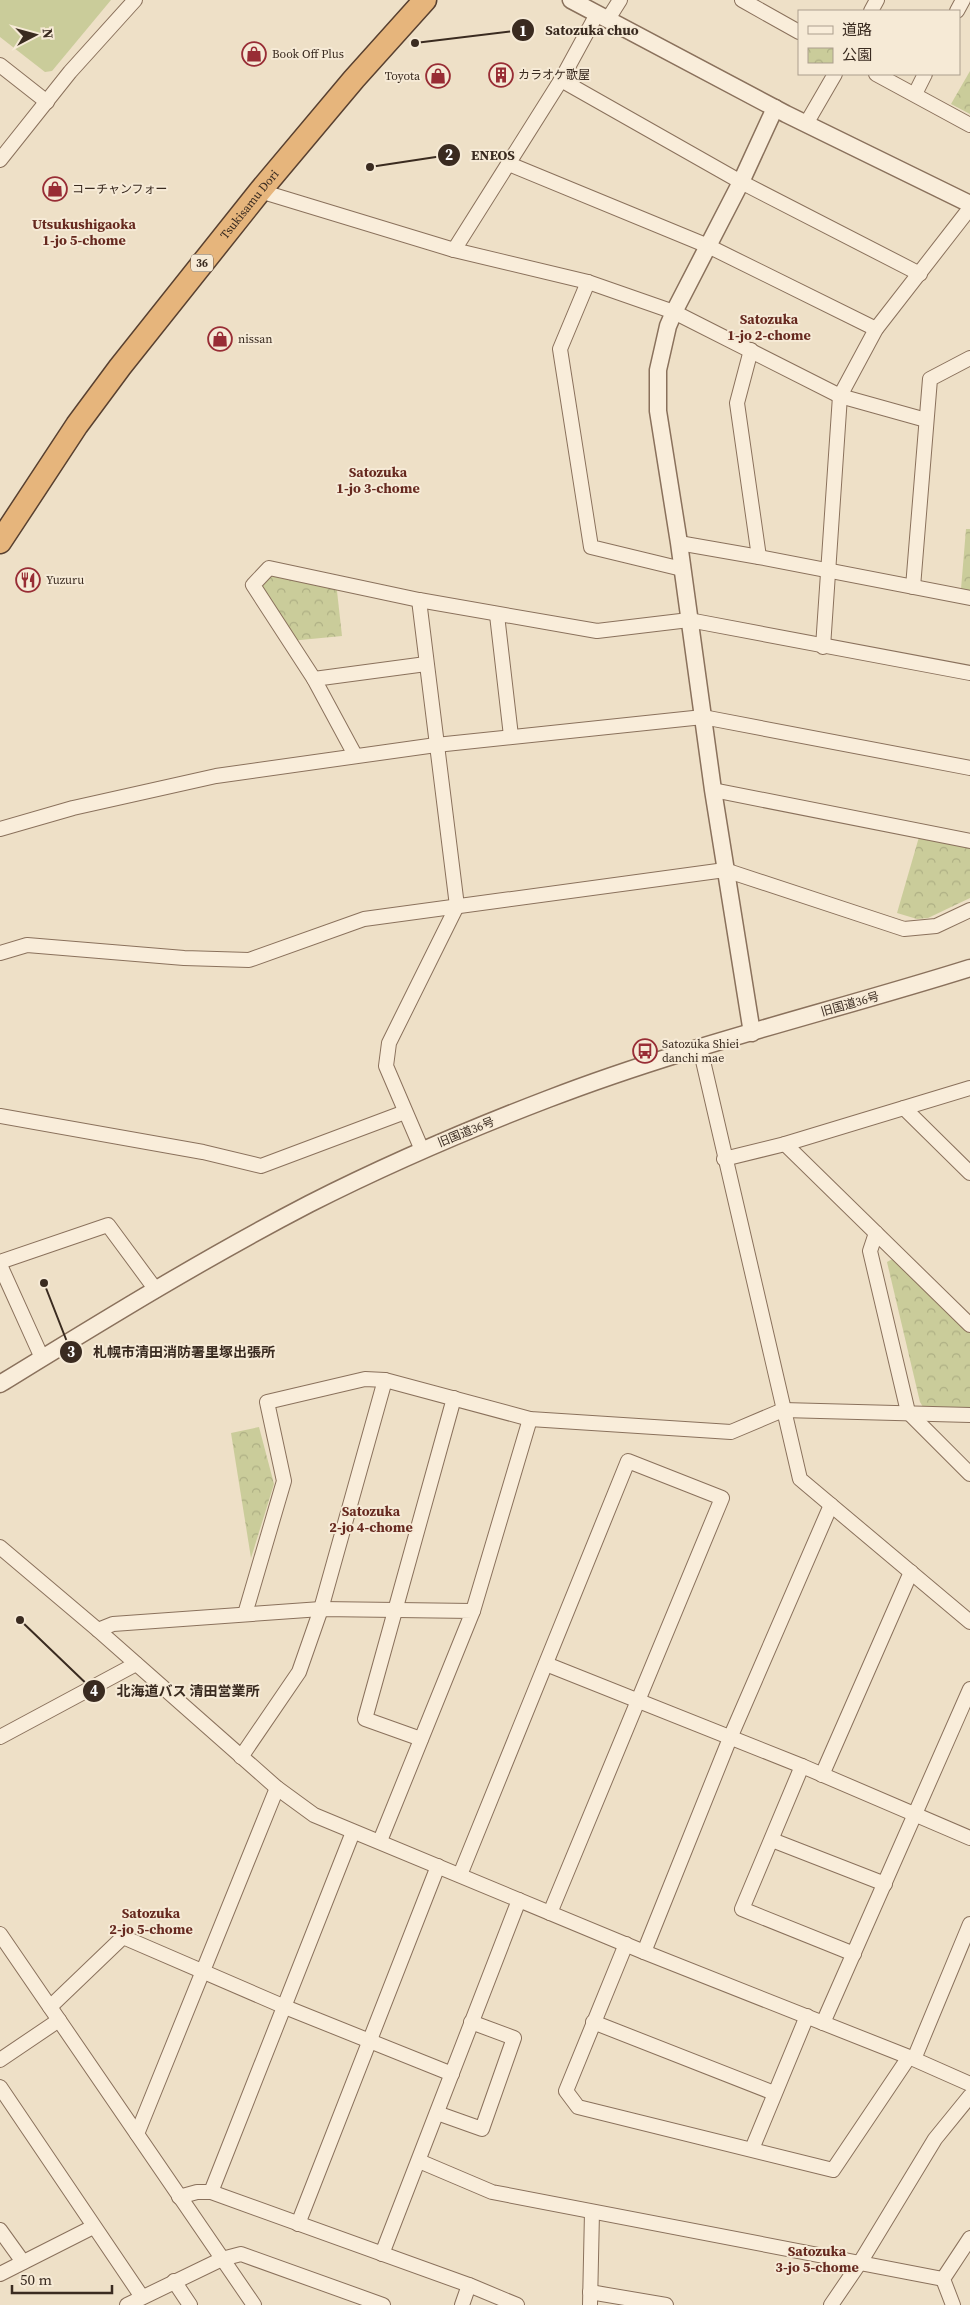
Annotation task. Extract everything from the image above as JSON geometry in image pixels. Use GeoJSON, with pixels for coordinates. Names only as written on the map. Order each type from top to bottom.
{"type":"FeatureCollection","features":[{"type":"Feature","properties":{"kind":"highway","name":"Tsukisamu Dori"},"geometry":{"type":"LineString","coordinates":[[0,542],[77,425],[109,382],[260,191],[425,0]]}},
{"type":"Feature","properties":{"kind":"street"},"geometry":{"type":"LineString","coordinates":[[0,160],[70,72],[136,0]]}},
{"type":"Feature","properties":{"kind":"street"},"geometry":{"type":"LineString","coordinates":[[571,0],[775,108],[970,206],[920,274],[876,329],[840,396],[823,647]]}},
{"type":"Feature","properties":{"kind":"street"},"geometry":{"type":"LineString","coordinates":[[454,250],[603,16],[620,0]]}},
{"type":"Feature","properties":{"kind":"street"},"geometry":{"type":"LineString","coordinates":[[742,0],[798,31]]}},
{"type":"Feature","properties":{"kind":"street"},"geometry":{"type":"LineString","coordinates":[[0,65],[47,102]]}},
{"type":"Feature","properties":{"kind":"street"},"geometry":{"type":"LineString","coordinates":[[806,124],[833,75]]}},
{"type":"Feature","properties":{"kind":"street"},"geometry":{"type":"LineString","coordinates":[[878,75],[970,124]]}},
{"type":"Feature","properties":{"kind":"street"},"geometry":{"type":"LineString","coordinates":[[915,94],[924,75]]}},
{"type":"Feature","properties":{"kind":"street"},"geometry":{"type":"LineString","coordinates":[[561,80],[741,182],[920,274]]}},
{"type":"Feature","properties":{"kind":"street"},"geometry":{"type":"LineString","coordinates":[[752,1033],[725,870],[679,544],[658,411],[658,370],[668,326],[674,312],[741,182],[775,108]]}},
{"type":"Feature","properties":{"kind":"street"},"geometry":{"type":"LineString","coordinates":[[509,164],[708,246],[876,329]]}},
{"type":"Feature","properties":{"kind":"street"},"geometry":{"type":"LineString","coordinates":[[260,191],[454,250],[588,282],[674,312],[840,396],[926,420]]}},
{"type":"Feature","properties":{"kind":"street"},"geometry":{"type":"LineString","coordinates":[[588,282],[560,349],[591,547],[682,569]]}},
{"type":"Feature","properties":{"kind":"street"},"geometry":{"type":"LineString","coordinates":[[751,350],[738,403],[759,557]]}},
{"type":"Feature","properties":{"kind":"street"},"geometry":{"type":"LineString","coordinates":[[913,587],[930,379],[970,358]]}},
{"type":"Feature","properties":{"kind":"street"},"geometry":{"type":"LineString","coordinates":[[679,544],[759,557],[970,598]]}},
{"type":"Feature","properties":{"kind":"street"},"geometry":{"type":"LineString","coordinates":[[355,756],[314,679],[253,585],[269,568],[419,600],[597,631],[689,620],[823,647],[970,673]]}},
{"type":"Feature","properties":{"kind":"street"},"geometry":{"type":"LineString","coordinates":[[419,600],[457,906],[389,1043],[386,1066],[422,1150]]}},
{"type":"Feature","properties":{"kind":"street"},"geometry":{"type":"LineString","coordinates":[[497,614],[511,736]]}},
{"type":"Feature","properties":{"kind":"street"},"geometry":{"type":"LineString","coordinates":[[314,679],[426,664]]}},
{"type":"Feature","properties":{"kind":"street"},"geometry":{"type":"LineString","coordinates":[[0,829],[73,808],[216,776],[436,745],[703,717],[970,768]]}},
{"type":"Feature","properties":{"kind":"street"},"geometry":{"type":"LineString","coordinates":[[713,790],[970,841]]}},
{"type":"Feature","properties":{"kind":"street"},"geometry":{"type":"LineString","coordinates":[[0,952],[27,945],[174,958],[249,960],[364,919],[725,870],[904,928],[936,926],[970,910]]}},
{"type":"Feature","properties":{"kind":"street","name":"旧国道36号"},"geometry":{"type":"LineString","coordinates":[[0,1384],[156,1290],[311,1203],[422,1150],[548,1099],[618,1074],[970,968]]}},
{"type":"Feature","properties":{"kind":"street"},"geometry":{"type":"LineString","coordinates":[[700,1048],[724,1159],[800,1479],[970,1622]]}},
{"type":"Feature","properties":{"kind":"street"},"geometry":{"type":"LineString","coordinates":[[724,1159],[785,1144],[970,1088]]}},
{"type":"Feature","properties":{"kind":"street"},"geometry":{"type":"LineString","coordinates":[[904,1108],[970,1173]]}},
{"type":"Feature","properties":{"kind":"street"},"geometry":{"type":"LineString","coordinates":[[0,1116],[203,1152],[261,1166],[405,1112]]}},
{"type":"Feature","properties":{"kind":"street"},"geometry":{"type":"LineString","coordinates":[[785,1144],[970,1324]]}},
{"type":"Feature","properties":{"kind":"street"},"geometry":{"type":"LineString","coordinates":[[42,1358],[0,1263],[108,1226],[156,1290]]}},
{"type":"Feature","properties":{"kind":"street"},"geometry":{"type":"LineString","coordinates":[[876,1233],[870,1252],[908,1412],[970,1474]]}},
{"type":"Feature","properties":{"kind":"street"},"geometry":{"type":"LineString","coordinates":[[245,1614],[284,1481],[267,1402],[365,1379],[386,1380],[530,1419],[731,1432],[783,1410],[970,1415]]}},
{"type":"Feature","properties":{"kind":"street"},"geometry":{"type":"LineString","coordinates":[[242,1757],[299,1672],[321,1609],[386,1380]]}},
{"type":"Feature","properties":{"kind":"street"},"geometry":{"type":"LineString","coordinates":[[421,1739],[365,1719],[454,1398]]}},
{"type":"Feature","properties":{"kind":"street"},"geometry":{"type":"LineString","coordinates":[[380,1840],[473,1611],[530,1419]]}},
{"type":"Feature","properties":{"kind":"street"},"geometry":{"type":"LineString","coordinates":[[460,1875],[628,1461],[722,1498],[550,1913]]}},
{"type":"Feature","properties":{"kind":"street"},"geometry":{"type":"LineString","coordinates":[[644,1952],[730,1738],[831,1505]]}},
{"type":"Feature","properties":{"kind":"street"},"geometry":{"type":"LineString","coordinates":[[0,1547],[98,1630],[277,1788],[314,1815],[353,1832],[380,1840],[644,1952],[911,2058],[970,2084]]}},
{"type":"Feature","properties":{"kind":"street"},"geometry":{"type":"LineString","coordinates":[[822,1775],[911,1572]]}},
{"type":"Feature","properties":{"kind":"street"},"geometry":{"type":"LineString","coordinates":[[98,1630],[113,1624],[321,1609],[473,1611]]}},
{"type":"Feature","properties":{"kind":"street"},"geometry":{"type":"LineString","coordinates":[[0,1737],[136,1664]]}},
{"type":"Feature","properties":{"kind":"street"},"geometry":{"type":"LineString","coordinates":[[546,1664],[636,1702],[802,1766],[970,1838]]}},
{"type":"Feature","properties":{"kind":"street"},"geometry":{"type":"LineString","coordinates":[[823,2023],[970,1689]]}},
{"type":"Feature","properties":{"kind":"street"},"geometry":{"type":"LineString","coordinates":[[802,1766],[742,1909],[854,1954]]}},
{"type":"Feature","properties":{"kind":"street"},"geometry":{"type":"LineString","coordinates":[[137,2134],[277,1788]]}},
{"type":"Feature","properties":{"kind":"street"},"geometry":{"type":"LineString","coordinates":[[211,2192],[353,1832]]}},
{"type":"Feature","properties":{"kind":"street"},"geometry":{"type":"LineString","coordinates":[[772,1840],[885,1884]]}},
{"type":"Feature","properties":{"kind":"street"},"geometry":{"type":"LineString","coordinates":[[298,2224],[438,1866]]}},
{"type":"Feature","properties":{"kind":"street"},"geometry":{"type":"LineString","coordinates":[[382,2254],[519,1900]]}},
{"type":"Feature","properties":{"kind":"street"},"geometry":{"type":"LineString","coordinates":[[626,1944],[566,2091],[578,2108],[833,2170],[911,2058],[970,1924]]}},
{"type":"Feature","properties":{"kind":"street"},"geometry":{"type":"LineString","coordinates":[[0,1934],[254,2305]]}},
{"type":"Feature","properties":{"kind":"street"},"geometry":{"type":"LineString","coordinates":[[50,2007],[123,1937],[203,1973],[369,2042],[452,2074]]}},
{"type":"Feature","properties":{"kind":"street"},"geometry":{"type":"LineString","coordinates":[[752,2149],[807,2016]]}},
{"type":"Feature","properties":{"kind":"street"},"geometry":{"type":"LineString","coordinates":[[0,2060],[59,2020]]}},
{"type":"Feature","properties":{"kind":"street"},"geometry":{"type":"LineString","coordinates":[[437,2113],[482,2129],[514,2038],[472,2022]]}},
{"type":"Feature","properties":{"kind":"street"},"geometry":{"type":"LineString","coordinates":[[593,2022],[774,2093]]}},
{"type":"Feature","properties":{"kind":"street"},"geometry":{"type":"LineString","coordinates":[[0,2087],[142,2297]]}},
{"type":"Feature","properties":{"kind":"street"},"geometry":{"type":"LineString","coordinates":[[831,2305],[861,2261],[935,2139],[970,2096]]}},
{"type":"Feature","properties":{"kind":"street"},"geometry":{"type":"LineString","coordinates":[[419,2161],[492,2192],[861,2261],[943,2279]]}},
{"type":"Feature","properties":{"kind":"street"},"geometry":{"type":"LineString","coordinates":[[179,2197],[197,2192],[211,2192],[469,2285],[517,2305]]}},
{"type":"Feature","properties":{"kind":"street"},"geometry":{"type":"LineString","coordinates":[[592,2212],[590,2298],[666,2305]]}},
{"type":"Feature","properties":{"kind":"street"},"geometry":{"type":"LineString","coordinates":[[0,2274],[93,2227]]}},
{"type":"Feature","properties":{"kind":"street"},"geometry":{"type":"LineString","coordinates":[[0,2230],[23,2262]]}},
{"type":"Feature","properties":{"kind":"street"},"geometry":{"type":"LineString","coordinates":[[943,2279],[970,2238]]}},
{"type":"Feature","properties":{"kind":"street"},"geometry":{"type":"LineString","coordinates":[[127,2305],[222,2259],[241,2254],[383,2305]]}},
{"type":"Feature","properties":{"kind":"street"},"geometry":{"type":"LineString","coordinates":[[943,2279],[953,2305]]}},
{"type":"Feature","properties":{"kind":"street"},"geometry":{"type":"LineString","coordinates":[[174,2281],[190,2305]]}},
{"type":"Feature","properties":{"kind":"street"},"geometry":{"type":"LineString","coordinates":[[462,2305],[469,2285]]}},
{"type":"Feature","properties":{"kind":"green space"},"geometry":{"type":"Polygon","coordinates":[[[0,0],[111,0],[52,71],[45,72],[0,37],[0,0]]]}},
{"type":"Feature","properties":{"kind":"green space"},"geometry":{"type":"Polygon","coordinates":[[[970,71],[970,114],[951,104],[970,71]]]}},
{"type":"Feature","properties":{"kind":"green space"},"geometry":{"type":"Polygon","coordinates":[[[966,529],[970,529],[970,591],[961,589],[966,529]]]}},
{"type":"Feature","properties":{"kind":"green space"},"geometry":{"type":"Polygon","coordinates":[[[269,568],[336,582],[342,636],[290,641],[253,585],[269,568]]]}},
{"type":"Feature","properties":{"kind":"green space"},"geometry":{"type":"Polygon","coordinates":[[[919,837],[970,846],[970,898],[928,918],[917,919],[897,913],[919,837]]]}},
{"type":"Feature","properties":{"kind":"green space"},"geometry":{"type":"Polygon","coordinates":[[[896,1257],[970,1332],[970,1408],[923,1407],[920,1402],[887,1262],[896,1257]]]}},
{"type":"Feature","properties":{"kind":"green space"},"geometry":{"type":"Polygon","coordinates":[[[259,1427],[274,1484],[251,1558],[231,1433],[259,1427]]]}},
{"type":"Feature","properties":{"kind":"place","name":"Satozuka chuo"},"geometry":{"type":"Point","coordinates":[415,43]}},
{"type":"Feature","properties":{"kind":"place","name":"Book Off Plus"},"geometry":{"type":"Point","coordinates":[254,54]}},
{"type":"Feature","properties":{"kind":"place","name":"カラオケ歌屋"},"geometry":{"type":"Point","coordinates":[501,75]}},
{"type":"Feature","properties":{"kind":"place","name":"Toyota"},"geometry":{"type":"Point","coordinates":[438,76]}},
{"type":"Feature","properties":{"kind":"place","name":"ENEOS"},"geometry":{"type":"Point","coordinates":[370,167]}},
{"type":"Feature","properties":{"kind":"place","name":"コーチャンフォー"},"geometry":{"type":"Point","coordinates":[55,189]}},
{"type":"Feature","properties":{"kind":"place","name":"nissan"},"geometry":{"type":"Point","coordinates":[220,339]}},
{"type":"Feature","properties":{"kind":"place","name":"Yuzuru"},"geometry":{"type":"Point","coordinates":[28,580]}},
{"type":"Feature","properties":{"kind":"place","name":"Satozuka Shiei danchi mae"},"geometry":{"type":"Point","coordinates":[645,1051]}},
{"type":"Feature","properties":{"kind":"place","name":"札幌市清田消防署里塚出張所"},"geometry":{"type":"Point","coordinates":[44,1283]}},
{"type":"Feature","properties":{"kind":"place","name":"北海道バス 清田営業所"},"geometry":{"type":"Point","coordinates":[20,1620]}},
{"type":"Feature","properties":{"kind":"district","name":"Utsukushigaoka 1-jo 5-chome"},"geometry":{"type":"Point","coordinates":[84,232]}},
{"type":"Feature","properties":{"kind":"district","name":"Satozuka 1-jo 2-chome"},"geometry":{"type":"Point","coordinates":[769,328]}},
{"type":"Feature","properties":{"kind":"district","name":"Satozuka 1-jo 3-chome"},"geometry":{"type":"Point","coordinates":[378,480]}},
{"type":"Feature","properties":{"kind":"district","name":"Satozuka 2-jo 4-chome"},"geometry":{"type":"Point","coordinates":[371,1519]}},
{"type":"Feature","properties":{"kind":"district","name":"Satozuka 2-jo 5-chome"},"geometry":{"type":"Point","coordinates":[151,1922]}},
{"type":"Feature","properties":{"kind":"district","name":"Satozuka 3-jo 5-chome"},"geometry":{"type":"Point","coordinates":[817,2260]}}]}
